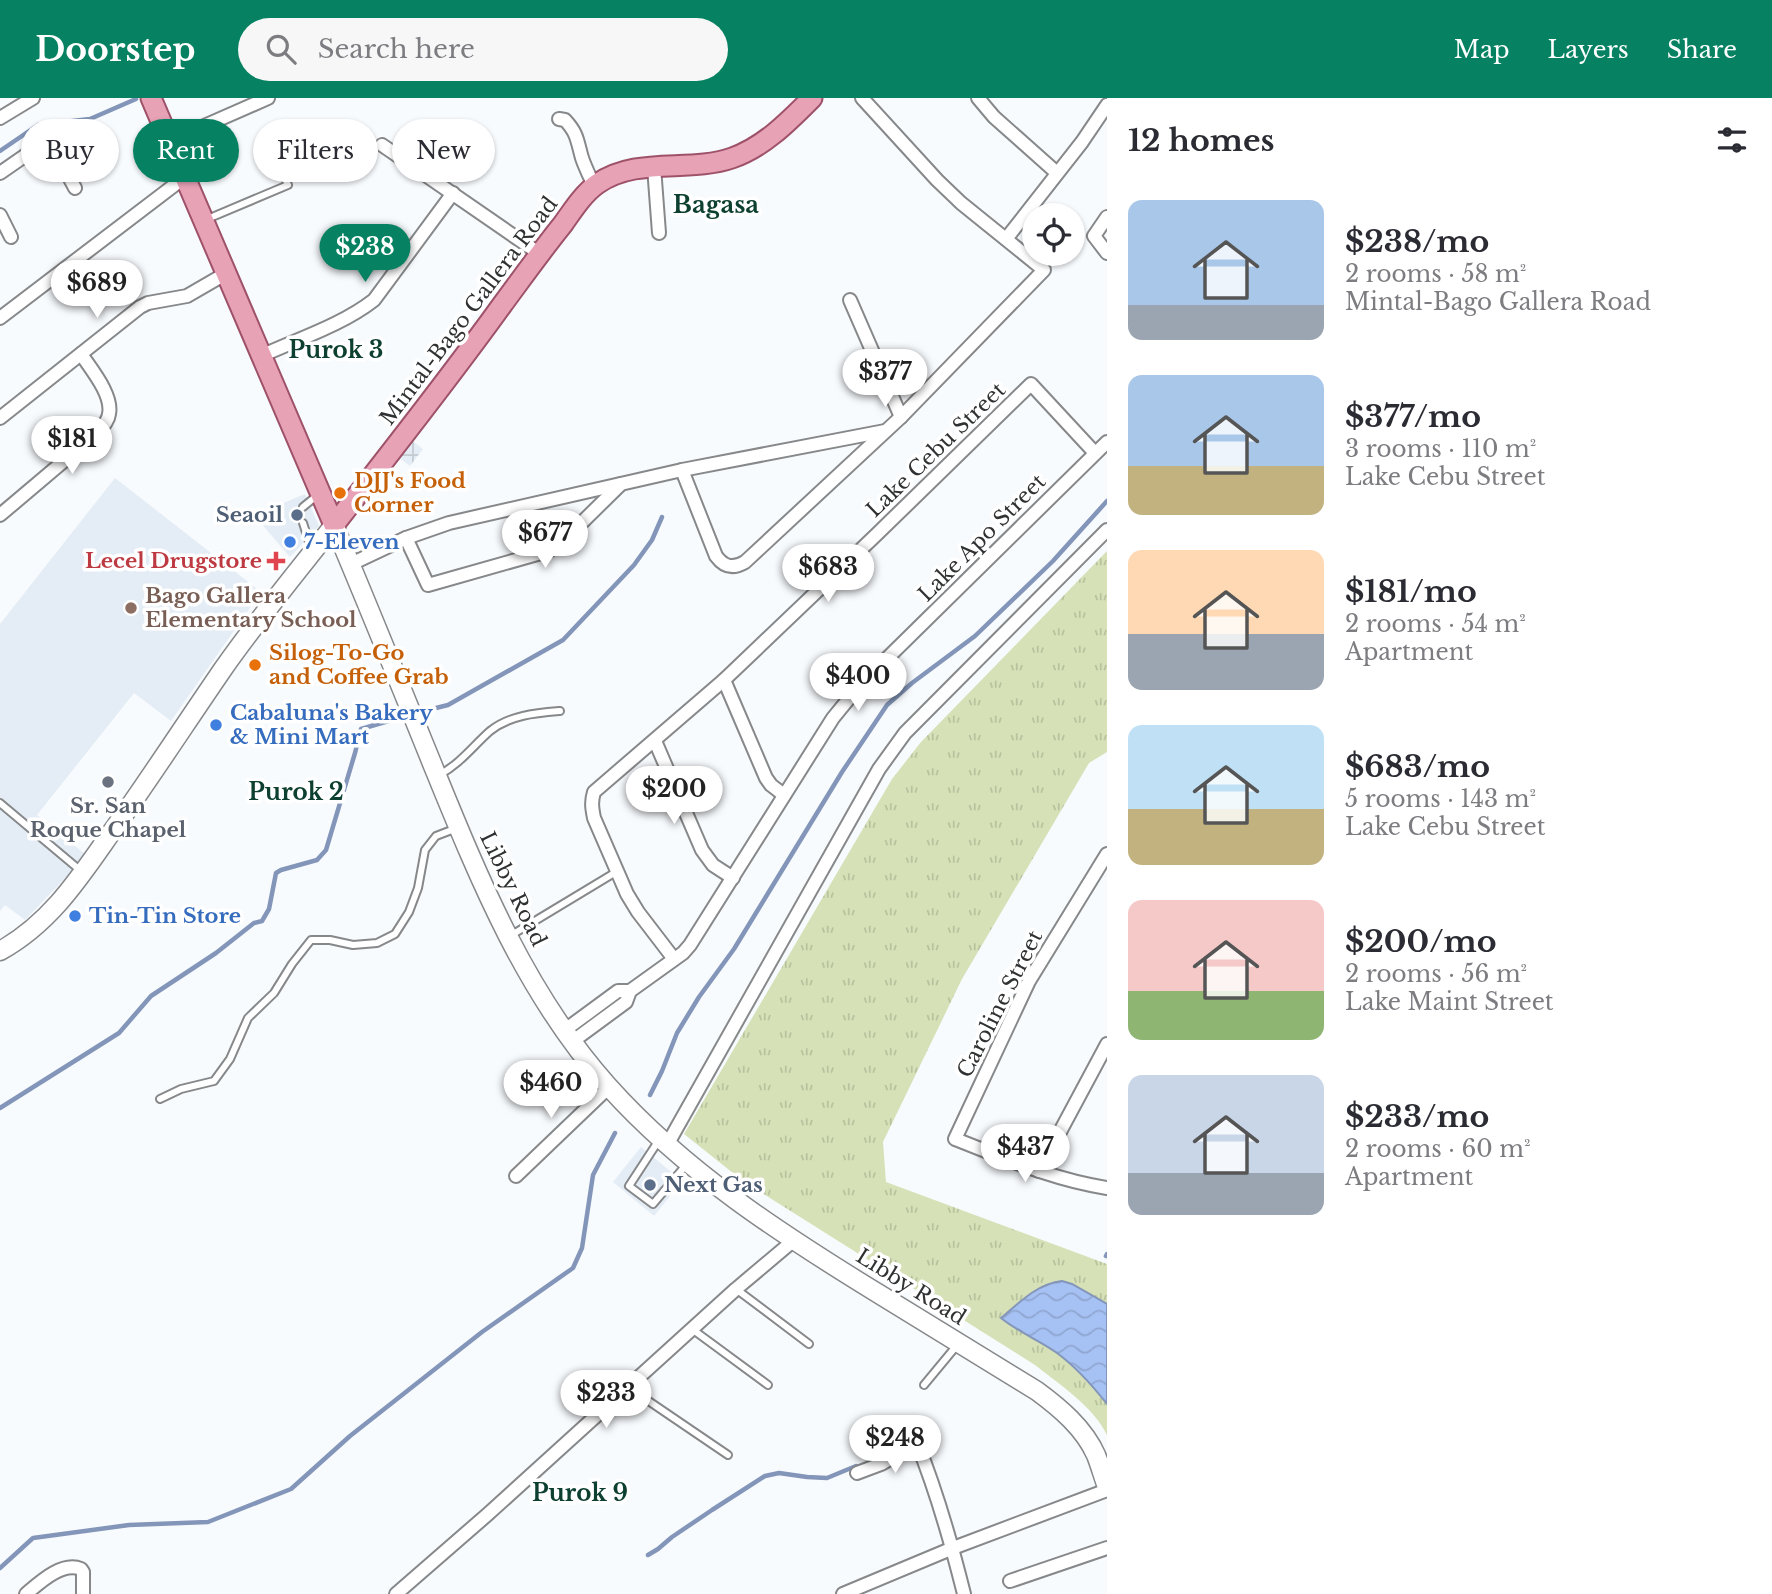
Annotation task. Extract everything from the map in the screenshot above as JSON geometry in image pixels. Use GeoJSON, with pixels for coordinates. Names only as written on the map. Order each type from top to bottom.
{"type":"FeatureCollection","features":[{"type":"Feature","properties":{"kind":"main road","name":"Libby Road"},"geometry":{"type":"LineString","coordinates":[[151,98],[160,119]]}},
{"type":"Feature","properties":{"kind":"main road","name":"Mintal-Bago Gallera Road"},"geometry":{"type":"LineString","coordinates":[[334,525],[442,388],[540,254],[594,186],[620,172],[717,162],[732,158],[767,139],[812,98]]}},
{"type":"Feature","properties":{"kind":"main road","name":"Libby Road"},"geometry":{"type":"LineString","coordinates":[[187,182],[351,564],[488,898],[537,988],[569,1036],[609,1087],[663,1142],[720,1190],[793,1241],[1037,1391],[1061,1409],[1083,1433],[1096,1454],[1107,1488]]}},
{"type":"Feature","properties":{"kind":"main road"},"geometry":{"type":"LineString","coordinates":[[0,951],[35,928],[65,896],[225,666],[334,525]]}},
{"type":"Feature","properties":{"kind":"street"},"geometry":{"type":"LineString","coordinates":[[220,119],[268,98]]}},
{"type":"Feature","properties":{"kind":"street"},"geometry":{"type":"LineString","coordinates":[[682,470],[716,556],[721,563],[737,566],[755,553],[901,417],[1044,270],[937,180],[862,98]]}},
{"type":"Feature","properties":{"kind":"street"},"geometry":{"type":"LineString","coordinates":[[978,98],[994,117],[1057,173]]}},
{"type":"Feature","properties":{"kind":"street"},"geometry":{"type":"LineString","coordinates":[[0,117],[30,99]]}},
{"type":"Feature","properties":{"kind":"street"},"geometry":{"type":"LineString","coordinates":[[1006,239],[1107,105]]}},
{"type":"Feature","properties":{"kind":"street"},"geometry":{"type":"LineString","coordinates":[[559,119],[565,120],[574,130],[581,156],[594,186]]}},
{"type":"Feature","properties":{"kind":"street"},"geometry":{"type":"LineString","coordinates":[[0,173],[49,139],[75,188]]}},
{"type":"Feature","properties":{"kind":"street"},"geometry":{"type":"LineString","coordinates":[[382,145],[540,254]]}},
{"type":"Feature","properties":{"kind":"street"},"geometry":{"type":"LineString","coordinates":[[654,167],[659,233]]}},
{"type":"Feature","properties":{"kind":"street"},"geometry":{"type":"LineString","coordinates":[[0,318],[178,182]]}},
{"type":"Feature","properties":{"kind":"street"},"geometry":{"type":"LineString","coordinates":[[261,355],[345,318],[374,300],[453,193]]}},
{"type":"Feature","properties":{"kind":"street"},"geometry":{"type":"LineString","coordinates":[[0,215],[11,237]]}},
{"type":"Feature","properties":{"kind":"street"},"geometry":{"type":"LineString","coordinates":[[1107,216],[1094,236],[1107,253]]}},
{"type":"Feature","properties":{"kind":"street"},"geometry":{"type":"LineString","coordinates":[[0,418],[140,307],[187,296],[225,274]]}},
{"type":"Feature","properties":{"kind":"street"},"geometry":{"type":"LineString","coordinates":[[850,300],[901,417]]}},
{"type":"Feature","properties":{"kind":"street"},"geometry":{"type":"LineString","coordinates":[[0,515],[107,422],[110,401],[81,354]]}},
{"type":"Feature","properties":{"kind":"street","name":"Lake Cebu Street"},"geometry":{"type":"LineString","coordinates":[[616,872],[594,818],[594,792],[724,680],[1031,384],[1095,453]]}},
{"type":"Feature","properties":{"kind":"street"},"geometry":{"type":"LineString","coordinates":[[351,564],[406,538],[449,523],[682,470],[886,431]]}},
{"type":"Feature","properties":{"kind":"street","name":"Lake Apo Street"},"geometry":{"type":"LineString","coordinates":[[569,1036],[618,990],[630,991],[690,945],[833,718],[860,685],[1107,442]]}},
{"type":"Feature","properties":{"kind":"street"},"geometry":{"type":"LineString","coordinates":[[406,538],[428,584],[548,551],[559,545],[621,484]]}},
{"type":"Feature","properties":{"kind":"street"},"geometry":{"type":"LineString","coordinates":[[663,1142],[879,769],[905,733],[1107,530]]}},
{"type":"Feature","properties":{"kind":"street"},"geometry":{"type":"LineString","coordinates":[[724,680],[766,778],[771,786],[784,795]]}},
{"type":"Feature","properties":{"kind":"street"},"geometry":{"type":"LineString","coordinates":[[655,741],[702,850],[713,865],[733,878]]}},
{"type":"Feature","properties":{"kind":"street","name":"Caroline Street"},"geometry":{"type":"LineString","coordinates":[[1039,1171],[955,1139],[1029,981],[1107,854]]}},
{"type":"Feature","properties":{"kind":"street"},"geometry":{"type":"LineString","coordinates":[[616,872],[638,912],[674,959]]}},
{"type":"Feature","properties":{"kind":"street"},"geometry":{"type":"LineString","coordinates":[[1107,1044],[1039,1171],[1107,1188]]}},
{"type":"Feature","properties":{"kind":"street"},"geometry":{"type":"LineString","coordinates":[[516,1177],[609,1087]]}},
{"type":"Feature","properties":{"kind":"street"},"geometry":{"type":"LineString","coordinates":[[396,1594],[793,1241]]}},
{"type":"Feature","properties":{"kind":"street"},"geometry":{"type":"LineString","coordinates":[[858,1473],[881,1464],[917,1443],[931,1477],[964,1594]]}},
{"type":"Feature","properties":{"kind":"street"},"geometry":{"type":"LineString","coordinates":[[843,1594],[1107,1488]]}},
{"type":"Feature","properties":{"kind":"street"},"geometry":{"type":"LineString","coordinates":[[1010,1581],[1107,1548]]}},
{"type":"Feature","properties":{"kind":"street"},"geometry":{"type":"LineString","coordinates":[[32,1591],[59,1571],[75,1566],[83,1573],[83,1594]]}},
{"type":"Feature","properties":{"kind":"lane"},"geometry":{"type":"LineString","coordinates":[[203,220],[288,185],[287,182]]}},
{"type":"Feature","properties":{"kind":"lane"},"geometry":{"type":"LineString","coordinates":[[303,507],[320,493]]}},
{"type":"Feature","properties":{"kind":"lane"},"geometry":{"type":"LineString","coordinates":[[303,523],[313,552]]}},
{"type":"Feature","properties":{"kind":"lane"},"geometry":{"type":"LineString","coordinates":[[437,776],[459,762],[490,731],[503,723],[538,713],[560,711]]}},
{"type":"Feature","properties":{"kind":"lane"},"geometry":{"type":"LineString","coordinates":[[0,803],[83,873]]}},
{"type":"Feature","properties":{"kind":"lane"},"geometry":{"type":"LineString","coordinates":[[160,1099],[181,1089],[214,1081],[230,1059],[248,1018],[274,993],[292,964],[312,940],[330,940],[353,945],[377,943],[395,934],[409,912],[418,888],[425,850],[436,836],[458,828]]}},
{"type":"Feature","properties":{"kind":"lane"},"geometry":{"type":"LineString","coordinates":[[508,937],[616,872]]}},
{"type":"Feature","properties":{"kind":"lane"},"geometry":{"type":"LineString","coordinates":[[663,1142],[629,1186],[653,1205],[688,1163]]}},
{"type":"Feature","properties":{"kind":"lane"},"geometry":{"type":"LineString","coordinates":[[736,1289],[809,1344]]}},
{"type":"Feature","properties":{"kind":"lane"},"geometry":{"type":"LineString","coordinates":[[692,1329],[768,1385]]}},
{"type":"Feature","properties":{"kind":"lane"},"geometry":{"type":"LineString","coordinates":[[924,1385],[959,1343]]}},
{"type":"Feature","properties":{"kind":"lane"},"geometry":{"type":"LineString","coordinates":[[628,1387],[727,1455]]}},
{"type":"Feature","properties":{"kind":"shaded area"},"geometry":{"type":"Polygon","coordinates":[[[411,440],[423,449],[410,466],[398,457],[411,440]]]}},
{"type":"Feature","properties":{"kind":"shaded area","name":"Bago Gallera Elementary School"},"geometry":{"type":"Polygon","coordinates":[[[115,478],[261,592],[171,721],[134,693],[37,815],[85,854],[25,920],[5,905],[0,911],[0,624],[115,478]]]}},
{"type":"Feature","properties":{"kind":"shaded area"},"geometry":{"type":"Polygon","coordinates":[[[305,494],[319,526],[290,557],[254,515],[305,494]]]}},
{"type":"Feature","properties":{"kind":"shaded area"},"geometry":{"type":"Polygon","coordinates":[[[641,1147],[682,1181],[654,1216],[613,1182],[641,1147]]]}},
{"type":"Feature","properties":{"kind":"green space"},"geometry":{"type":"Polygon","coordinates":[[[1107,551],[1107,752],[1089,763],[962,979],[883,1142],[886,1182],[1107,1264],[1107,1435],[1085,1405],[1035,1365],[743,1181],[684,1134],[892,779],[921,742],[1107,551]]]}},
{"type":"Feature","properties":{"kind":"water"},"geometry":{"type":"Polygon","coordinates":[[[1062,1281],[1107,1304],[1107,1404],[1064,1358],[1001,1318],[1037,1290],[1062,1281]]]}},
{"type":"Feature","properties":{"kind":"waterway"},"geometry":{"type":"LineString","coordinates":[[0,151],[38,125],[90,119],[136,99]]}},
{"type":"Feature","properties":{"kind":"waterway"},"geometry":{"type":"LineString","coordinates":[[650,1095],[677,1033],[734,949],[842,772],[887,705],[975,636],[1053,561],[1107,501]]}},
{"type":"Feature","properties":{"kind":"waterway"},"geometry":{"type":"LineString","coordinates":[[432,709],[448,705],[563,640],[634,565],[652,540],[662,517]]}},
{"type":"Feature","properties":{"kind":"waterway"},"geometry":{"type":"LineString","coordinates":[[0,1108],[119,1033],[151,996],[216,953],[254,923],[262,921],[269,909],[276,873],[317,860],[326,850],[361,729],[392,720]]}},
{"type":"Feature","properties":{"kind":"waterway"},"geometry":{"type":"LineString","coordinates":[[0,1568],[33,1538],[129,1525],[208,1522],[291,1489],[350,1436],[482,1332],[573,1268],[582,1248],[593,1175],[615,1133]]}},
{"type":"Feature","properties":{"kind":"waterway"},"geometry":{"type":"LineString","coordinates":[[648,1555],[765,1476],[779,1473],[827,1478],[856,1466]]}},
{"type":"Feature","properties":{"kind":"place","name":"DJJ's Food Corner"},"geometry":{"type":"Point","coordinates":[340,493]}},
{"type":"Feature","properties":{"kind":"place","name":"Seaoil"},"geometry":{"type":"Point","coordinates":[297,515]}},
{"type":"Feature","properties":{"kind":"place","name":"7-Eleven"},"geometry":{"type":"Point","coordinates":[290,542]}},
{"type":"Feature","properties":{"kind":"place","name":"Lecel Drugstore"},"geometry":{"type":"Point","coordinates":[276,561]}},
{"type":"Feature","properties":{"kind":"place","name":"Bago Gallera Elementary School"},"geometry":{"type":"Point","coordinates":[131,608]}},
{"type":"Feature","properties":{"kind":"place","name":"Silog-To-Go and Coffee Grab"},"geometry":{"type":"Point","coordinates":[255,665]}},
{"type":"Feature","properties":{"kind":"place","name":"Cabaluna's Bakery & Mini Mart"},"geometry":{"type":"Point","coordinates":[216,725]}},
{"type":"Feature","properties":{"kind":"place","name":"Sr. San Roque Chapel"},"geometry":{"type":"Point","coordinates":[108,782]}},
{"type":"Feature","properties":{"kind":"place","name":"Tin-Tin Store"},"geometry":{"type":"Point","coordinates":[75,916]}},
{"type":"Feature","properties":{"kind":"place","name":"Next Gas"},"geometry":{"type":"Point","coordinates":[650,1185]}},
{"type":"Feature","properties":{"kind":"district","name":"Bagasa"},"geometry":{"type":"Point","coordinates":[716,204]}},
{"type":"Feature","properties":{"kind":"district","name":"Purok 3"},"geometry":{"type":"Point","coordinates":[336,350]}},
{"type":"Feature","properties":{"kind":"district","name":"Purok 2"},"geometry":{"type":"Point","coordinates":[296,792]}},
{"type":"Feature","properties":{"kind":"district","name":"Purok 9"},"geometry":{"type":"Point","coordinates":[580,1493]}}]}
